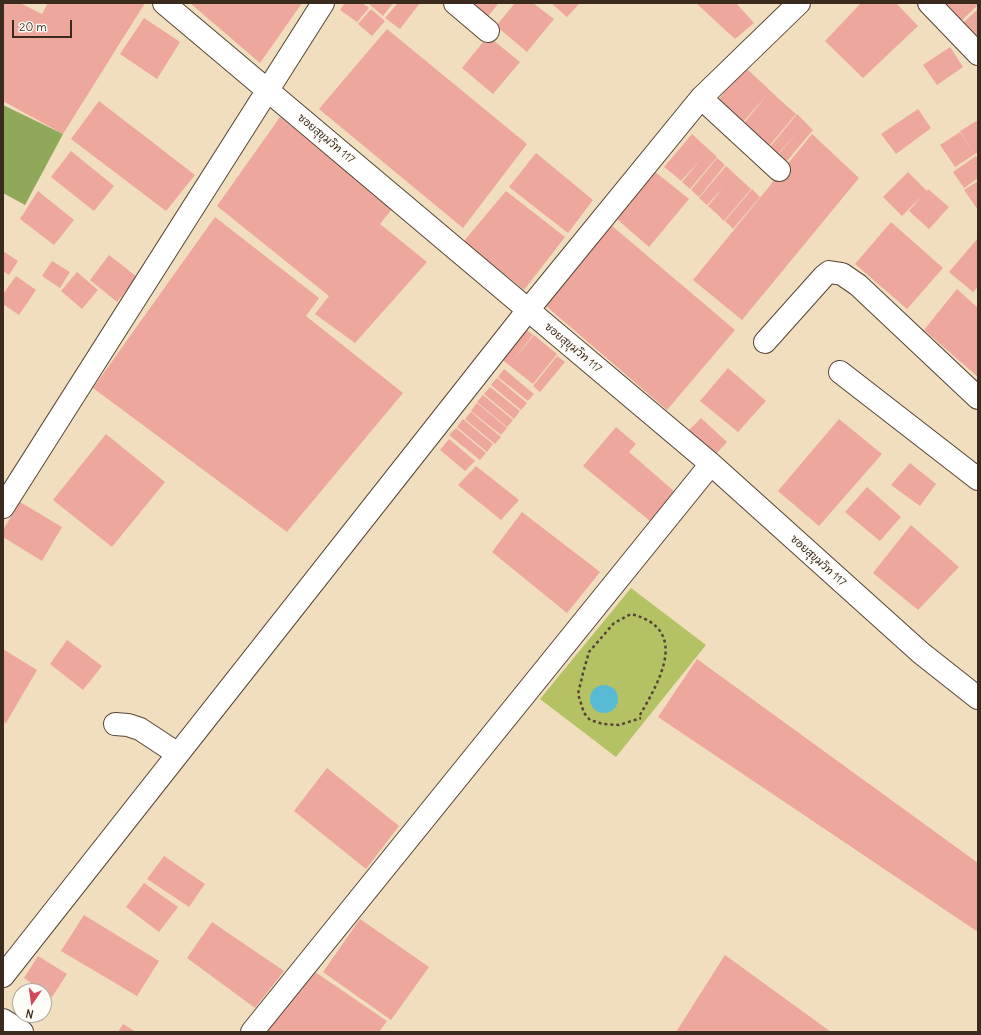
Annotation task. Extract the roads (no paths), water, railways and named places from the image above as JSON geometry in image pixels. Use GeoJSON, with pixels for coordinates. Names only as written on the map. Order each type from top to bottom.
{"type":"FeatureCollection","features":[{"type":"Feature","properties":{"kind":"street","name":"ซอยสุขุมวิท 117"},"geometry":{"type":"LineString","coordinates":[[164,3],[268,89],[711,464],[921,653],[978,698]]}},
{"type":"Feature","properties":{"kind":"street"},"geometry":{"type":"LineString","coordinates":[[3,507],[323,3]]}},
{"type":"Feature","properties":{"kind":"street"},"geometry":{"type":"LineString","coordinates":[[455,3],[488,31]]}},
{"type":"Feature","properties":{"kind":"street"},"geometry":{"type":"LineString","coordinates":[[3,976],[528,310],[701,98],[799,3]]}},
{"type":"Feature","properties":{"kind":"street"},"geometry":{"type":"LineString","coordinates":[[929,3],[978,54]]}},
{"type":"Feature","properties":{"kind":"street"},"geometry":{"type":"LineString","coordinates":[[701,98],[779,170]]}},
{"type":"Feature","properties":{"kind":"street"},"geometry":{"type":"LineString","coordinates":[[765,342],[824,276],[829,272],[842,274],[858,285],[978,398]]}},
{"type":"Feature","properties":{"kind":"street"},"geometry":{"type":"LineString","coordinates":[[840,372],[978,479]]}},
{"type":"Feature","properties":{"kind":"street"},"geometry":{"type":"LineString","coordinates":[[252,1032],[711,464]]}},
{"type":"Feature","properties":{"kind":"street"},"geometry":{"type":"LineString","coordinates":[[115,724],[128,725],[140,729],[178,754]]}},
{"type":"Feature","properties":{"kind":"street"},"geometry":{"type":"LineString","coordinates":[[3,1020],[22,1032]]}},
{"type":"Feature","properties":{"kind":"water"},"geometry":{"type":"Polygon","coordinates":[[[604,685],[610,686],[614,689],[617,693],[617,705],[614,709],[610,712],[604,713],[598,712],[594,709],[591,705],[590,699],[591,693],[594,689],[598,686],[604,685]]]}}]}
